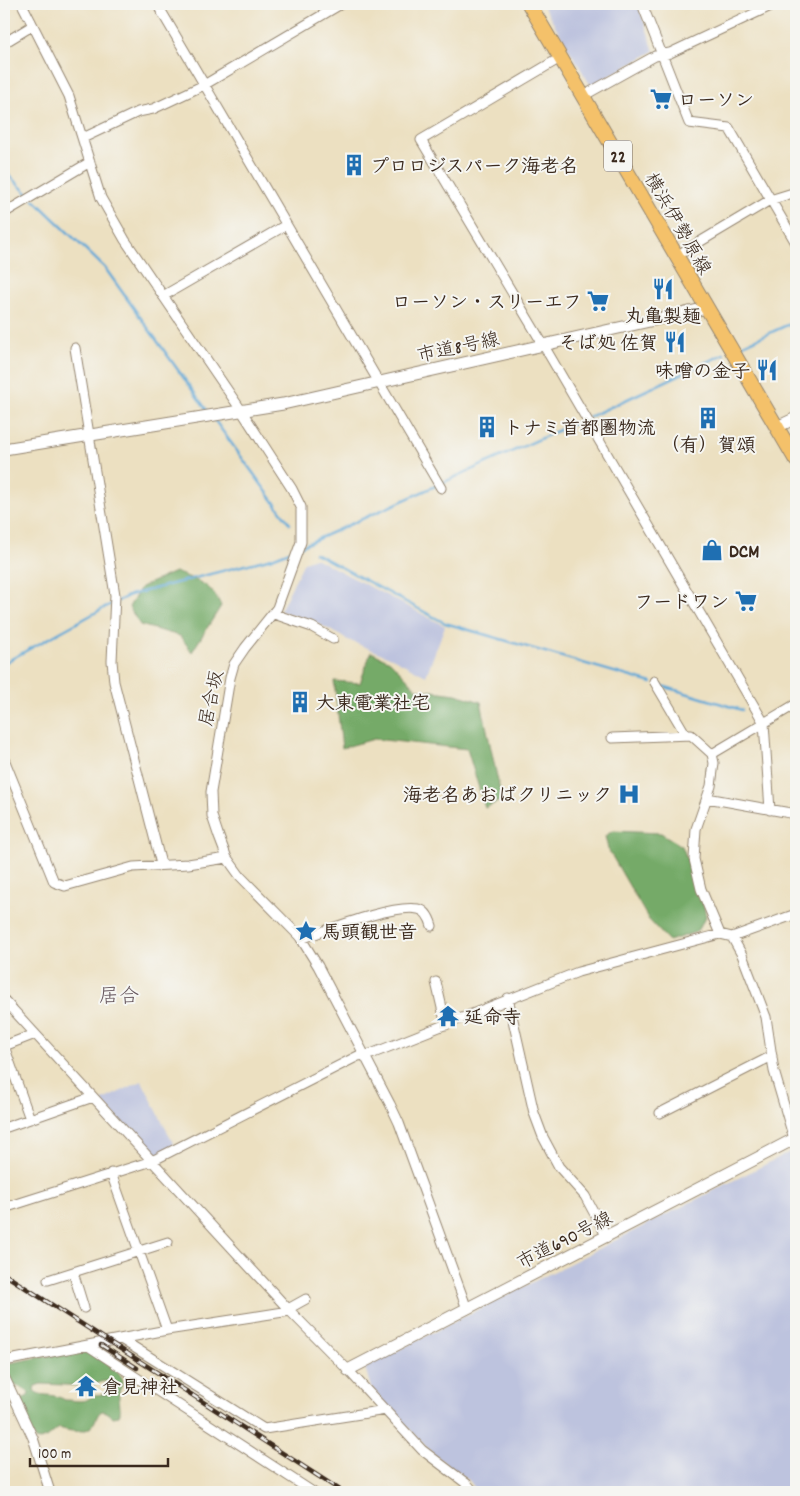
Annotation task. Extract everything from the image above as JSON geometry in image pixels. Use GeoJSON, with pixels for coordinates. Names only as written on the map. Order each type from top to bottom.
{"type":"FeatureCollection","features":[{"type":"Feature","properties":{"kind":"main road","name":"横浜伊勢原線"},"geometry":{"type":"LineString","coordinates":[[529,4],[796,460]]}},
{"type":"Feature","properties":{"kind":"street","name":"居合坂"},"geometry":{"type":"LineString","coordinates":[[22,4],[69,96],[101,198],[124,240],[241,410],[296,497],[302,517],[302,536],[298,552],[276,611],[234,664],[217,750],[211,809],[227,858]]}},
{"type":"Feature","properties":{"kind":"street"},"geometry":{"type":"LineString","coordinates":[[157,4],[440,486]]}},
{"type":"Feature","properties":{"kind":"street"},"geometry":{"type":"LineString","coordinates":[[83,138],[138,112],[153,109],[204,85],[340,4]]}},
{"type":"Feature","properties":{"kind":"street"},"geometry":{"type":"LineString","coordinates":[[642,4],[688,123],[730,128],[796,243]]}},
{"type":"Feature","properties":{"kind":"street"},"geometry":{"type":"LineString","coordinates":[[583,96],[661,55],[775,4]]}},
{"type":"Feature","properties":{"kind":"street"},"geometry":{"type":"LineString","coordinates":[[4,43],[32,26]]}},
{"type":"Feature","properties":{"kind":"street"},"geometry":{"type":"LineString","coordinates":[[560,58],[421,140],[544,346],[764,723],[770,810]]}},
{"type":"Feature","properties":{"kind":"street"},"geometry":{"type":"LineString","coordinates":[[4,213],[90,162]]}},
{"type":"Feature","properties":{"kind":"street"},"geometry":{"type":"LineString","coordinates":[[676,256],[770,200],[796,192]]}},
{"type":"Feature","properties":{"kind":"street"},"geometry":{"type":"LineString","coordinates":[[163,296],[286,225]]}},
{"type":"Feature","properties":{"kind":"street","name":"市道8号線"},"geometry":{"type":"LineString","coordinates":[[4,448],[283,404],[707,308]]}},
{"type":"Feature","properties":{"kind":"street"},"geometry":{"type":"LineString","coordinates":[[75,348],[114,603],[112,661],[114,682],[160,864]]}},
{"type":"Feature","properties":{"kind":"street"},"geometry":{"type":"LineString","coordinates":[[777,427],[796,418]]}},
{"type":"Feature","properties":{"kind":"street"},"geometry":{"type":"LineString","coordinates":[[276,611],[312,626],[333,639]]}},
{"type":"Feature","properties":{"kind":"street"},"geometry":{"type":"LineString","coordinates":[[654,681],[686,735]]}},
{"type":"Feature","properties":{"kind":"street"},"geometry":{"type":"LineString","coordinates":[[712,754],[796,704]]}},
{"type":"Feature","properties":{"kind":"street"},"geometry":{"type":"LineString","coordinates":[[612,738],[691,735],[712,754],[714,771],[696,829],[694,859],[701,889],[720,934]]}},
{"type":"Feature","properties":{"kind":"street"},"geometry":{"type":"LineString","coordinates":[[4,759],[54,882],[65,886],[133,867],[160,864],[188,864],[227,858],[251,888],[287,922],[301,939],[318,966],[399,1123],[467,1309]]}},
{"type":"Feature","properties":{"kind":"street"},"geometry":{"type":"LineString","coordinates":[[707,798],[796,814]]}},
{"type":"Feature","properties":{"kind":"street"},"geometry":{"type":"LineString","coordinates":[[301,939],[380,914],[417,908],[426,914],[432,926]]}},
{"type":"Feature","properties":{"kind":"street"},"geometry":{"type":"LineString","coordinates":[[4,1208],[152,1161],[320,1073],[358,1056],[371,1054],[446,1025],[508,998],[578,972],[720,934],[732,937],[796,914]]}},
{"type":"Feature","properties":{"kind":"street"},"geometry":{"type":"LineString","coordinates":[[732,937],[742,955],[766,1017],[774,1070],[795,1139]]}},
{"type":"Feature","properties":{"kind":"street"},"geometry":{"type":"LineString","coordinates":[[436,982],[446,1025]]}},
{"type":"Feature","properties":{"kind":"street"},"geometry":{"type":"LineString","coordinates":[[508,998],[534,1113],[543,1137],[559,1167],[584,1196],[607,1237]]}},
{"type":"Feature","properties":{"kind":"street"},"geometry":{"type":"LineString","coordinates":[[4,1000],[289,1310],[422,1450],[467,1484],[474,1492]]}},
{"type":"Feature","properties":{"kind":"street"},"geometry":{"type":"LineString","coordinates":[[30,1119],[4,1046],[35,1034]]}},
{"type":"Feature","properties":{"kind":"street"},"geometry":{"type":"LineString","coordinates":[[660,1113],[772,1056]]}},
{"type":"Feature","properties":{"kind":"street"},"geometry":{"type":"LineString","coordinates":[[4,1128],[93,1097]]}},
{"type":"Feature","properties":{"kind":"street","name":"市道690号線"},"geometry":{"type":"LineString","coordinates":[[348,1370],[795,1139]]}},
{"type":"Feature","properties":{"kind":"street"},"geometry":{"type":"LineString","coordinates":[[111,1173],[168,1330]]}},
{"type":"Feature","properties":{"kind":"street"},"geometry":{"type":"LineString","coordinates":[[48,1280],[168,1242]]}},
{"type":"Feature","properties":{"kind":"street"},"geometry":{"type":"LineString","coordinates":[[73,1272],[84,1308]]}},
{"type":"Feature","properties":{"kind":"street"},"geometry":{"type":"LineString","coordinates":[[4,1361],[168,1330],[289,1310],[306,1299]]}},
{"type":"Feature","properties":{"kind":"street"},"geometry":{"type":"LineString","coordinates":[[121,1339],[264,1429],[386,1410]]}},
{"type":"Feature","properties":{"kind":"street"},"geometry":{"type":"LineString","coordinates":[[88,1346],[313,1492]]}},
{"type":"Feature","properties":{"kind":"street"},"geometry":{"type":"LineString","coordinates":[[4,1376],[33,1438],[50,1492]]}},
{"type":"Feature","properties":{"kind":"shaded area"},"geometry":{"type":"Polygon","coordinates":[[[542,4],[638,4],[654,51],[591,86],[542,4]]]}},
{"type":"Feature","properties":{"kind":"shaded area"},"geometry":{"type":"Polygon","coordinates":[[[315,558],[445,626],[426,676],[392,658],[348,640],[321,625],[280,611],[304,562],[315,558]]]}},
{"type":"Feature","properties":{"kind":"shaded area"},"geometry":{"type":"Polygon","coordinates":[[[142,1081],[174,1145],[153,1157],[101,1101],[142,1081]]]}},
{"type":"Feature","properties":{"kind":"shaded area"},"geometry":{"type":"Polygon","coordinates":[[[796,1149],[796,1492],[479,1492],[468,1480],[433,1454],[371,1388],[365,1367],[796,1149]]]}},
{"type":"Feature","properties":{"kind":"green space"},"geometry":{"type":"Polygon","coordinates":[[[175,572],[203,584],[213,592],[221,606],[192,652],[180,636],[140,625],[129,607],[141,587],[175,572]]]}},
{"type":"Feature","properties":{"kind":"green space"},"geometry":{"type":"Polygon","coordinates":[[[371,652],[390,661],[417,689],[456,694],[481,702],[502,800],[485,808],[467,749],[374,739],[342,748],[334,681],[360,683],[371,652]]]}},
{"type":"Feature","properties":{"kind":"green space"},"geometry":{"type":"Polygon","coordinates":[[[613,831],[661,833],[682,846],[702,897],[706,917],[696,932],[669,941],[649,920],[608,849],[605,836],[613,831]]]}},
{"type":"Feature","properties":{"kind":"green space"},"geometry":{"type":"Polygon","coordinates":[[[81,1350],[86,1352],[113,1367],[122,1377],[123,1382],[119,1393],[119,1416],[113,1417],[101,1411],[94,1424],[84,1431],[59,1428],[48,1437],[37,1441],[17,1417],[19,1401],[28,1396],[29,1393],[9,1382],[6,1378],[4,1364],[81,1350]],[[105,1381],[88,1386],[41,1384],[35,1386],[34,1390],[39,1394],[56,1396],[65,1400],[84,1401],[93,1395],[110,1394],[108,1382],[105,1381]]]}},
{"type":"Feature","properties":{"kind":"waterway"},"geometry":{"type":"LineString","coordinates":[[4,171],[29,195]]}},
{"type":"Feature","properties":{"kind":"waterway"},"geometry":{"type":"LineString","coordinates":[[33,199],[105,268],[208,412]]}},
{"type":"Feature","properties":{"kind":"waterway"},"geometry":{"type":"LineString","coordinates":[[741,346],[796,321]]}},
{"type":"Feature","properties":{"kind":"waterway"},"geometry":{"type":"LineString","coordinates":[[589,417],[724,354]]}},
{"type":"Feature","properties":{"kind":"waterway"},"geometry":{"type":"LineString","coordinates":[[213,418],[290,524]]}},
{"type":"Feature","properties":{"kind":"waterway"},"geometry":{"type":"LineString","coordinates":[[302,546],[584,419]]}},
{"type":"Feature","properties":{"kind":"waterway"},"geometry":{"type":"LineString","coordinates":[[118,601],[130,595],[272,558],[297,548]]}},
{"type":"Feature","properties":{"kind":"waterway"},"geometry":{"type":"LineString","coordinates":[[315,553],[445,623],[652,683]]}},
{"type":"Feature","properties":{"kind":"waterway"},"geometry":{"type":"LineString","coordinates":[[4,663],[113,603]]}},
{"type":"Feature","properties":{"kind":"waterway"},"geometry":{"type":"LineString","coordinates":[[659,685],[742,710]]}},
{"type":"Feature","properties":{"kind":"railway"},"geometry":{"type":"LineString","coordinates":[[4,1274],[343,1492]]}},
{"type":"Feature","properties":{"kind":"railway"},"geometry":{"type":"LineString","coordinates":[[101,1345],[137,1368]]}},
{"type":"Feature","properties":{"kind":"place","name":"ローソン"},"geometry":{"type":"Point","coordinates":[661,99]}},
{"type":"Feature","properties":{"kind":"place","name":"プロロジスパーク海老名"},"geometry":{"type":"Point","coordinates":[354,165]}},
{"type":"Feature","properties":{"kind":"place","name":"丸亀製麺"},"geometry":{"type":"Point","coordinates":[663,289]}},
{"type":"Feature","properties":{"kind":"place","name":"ローソン・スリーエフ"},"geometry":{"type":"Point","coordinates":[598,301]}},
{"type":"Feature","properties":{"kind":"place","name":"そば処 佐賀"},"geometry":{"type":"Point","coordinates":[675,342]}},
{"type":"Feature","properties":{"kind":"place","name":"味噌の金子"},"geometry":{"type":"Point","coordinates":[767,370]}},
{"type":"Feature","properties":{"kind":"place","name":"（有）賀頌"},"geometry":{"type":"Point","coordinates":[708,418]}},
{"type":"Feature","properties":{"kind":"place","name":"トナミ首都圏物流"},"geometry":{"type":"Point","coordinates":[487,427]}},
{"type":"Feature","properties":{"kind":"place","name":"DCM"},"geometry":{"type":"Point","coordinates":[712,550]}},
{"type":"Feature","properties":{"kind":"place","name":"フードワン"},"geometry":{"type":"Point","coordinates":[746,601]}},
{"type":"Feature","properties":{"kind":"place","name":"大東電業社宅"},"geometry":{"type":"Point","coordinates":[300,702]}},
{"type":"Feature","properties":{"kind":"place","name":"海老名あおばクリニック"},"geometry":{"type":"Point","coordinates":[629,794]}},
{"type":"Feature","properties":{"kind":"place","name":"馬頭観世音"},"geometry":{"type":"Point","coordinates":[306,931]}},
{"type":"Feature","properties":{"kind":"place","name":"延命寺"},"geometry":{"type":"Point","coordinates":[448,1016]}},
{"type":"Feature","properties":{"kind":"place","name":"倉見神社"},"geometry":{"type":"Point","coordinates":[86,1386]}},
{"type":"Feature","properties":{"kind":"district","name":"居合"},"geometry":{"type":"Point","coordinates":[119,995]}}]}
